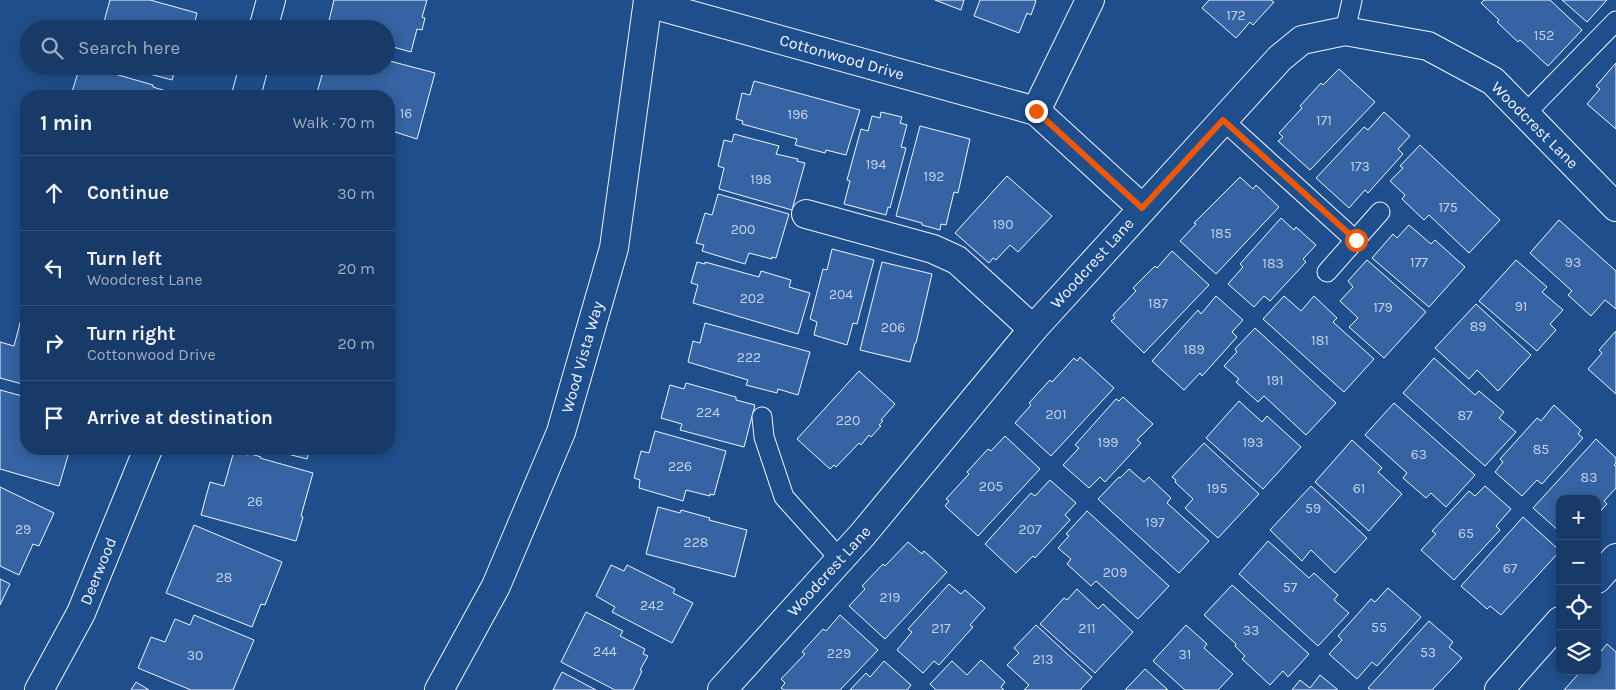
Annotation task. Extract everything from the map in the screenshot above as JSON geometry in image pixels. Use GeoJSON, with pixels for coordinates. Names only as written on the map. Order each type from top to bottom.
{"type":"FeatureCollection","features":[{"type":"Feature","properties":{"kind":"street"},"geometry":{"type":"LineString","coordinates":[[265,20],[271,0]]}},
{"type":"Feature","properties":{"kind":"street"},"geometry":{"type":"LineString","coordinates":[[1036,111],[1090,0]]}},
{"type":"Feature","properties":{"kind":"street","name":"Cottonwood Drive"},"geometry":{"type":"LineString","coordinates":[[648,2],[1036,111],[1142,208]]}},
{"type":"Feature","properties":{"kind":"street","name":"Wood Vista Way"},"geometry":{"type":"LineString","coordinates":[[439,690],[496,586],[561,432],[614,248],[648,2]]}},
{"type":"Feature","properties":{"kind":"street","name":"Woodcrest Lane"},"geometry":{"type":"LineString","coordinates":[[722,690],[840,559],[1033,329],[1280,58],[1302,40],[1345,31],[1428,46],[1493,81],[1616,207]]}},
{"type":"Feature","properties":{"kind":"street"},"geometry":{"type":"LineString","coordinates":[[248,90],[252,75]]}},
{"type":"Feature","properties":{"kind":"street"},"geometry":{"type":"LineString","coordinates":[[806,214],[933,250],[957,260],[1033,329]]}},
{"type":"Feature","properties":{"kind":"street","name":"Deerwood"},"geometry":{"type":"LineString","coordinates":[[39,690],[81,613],[146,455]]}},
{"type":"Feature","properties":{"kind":"street"},"geometry":{"type":"LineString","coordinates":[[1601,575],[1616,558]]}},
{"type":"Feature","properties":{"kind":"street"},"geometry":{"type":"LineString","coordinates":[[1498,690],[1556,625]]}},
{"type":"Feature","properties":{"kind":"lane"},"geometry":{"type":"LineString","coordinates":[[1345,31],[1352,0]]}},
{"type":"Feature","properties":{"kind":"lane"},"geometry":{"type":"LineString","coordinates":[[1525,114],[1616,21]]}},
{"type":"Feature","properties":{"kind":"lane"},"geometry":{"type":"LineString","coordinates":[[1223,120],[1356,240]]}},
{"type":"Feature","properties":{"kind":"lane"},"geometry":{"type":"LineString","coordinates":[[1327,272],[1380,212]]}},
{"type":"Feature","properties":{"kind":"lane"},"geometry":{"type":"LineString","coordinates":[[762,417],[764,437],[784,497],[840,559]]}},
{"type":"Feature","properties":{"kind":"building"},"geometry":{"type":"Polygon","coordinates":[[[110,0],[150,0],[197,13],[195,20],[104,20],[110,0]]]}},
{"type":"Feature","properties":{"kind":"building"},"geometry":{"type":"Polygon","coordinates":[[[334,0],[427,0],[422,17],[425,18],[422,30],[417,29],[411,52],[395,48],[395,20],[329,20],[334,0]]]}},
{"type":"Feature","properties":{"kind":"building"},"geometry":{"type":"Polygon","coordinates":[[[935,0],[964,0],[961,10],[935,0]]]}},
{"type":"Feature","properties":{"kind":"building"},"geometry":{"type":"Polygon","coordinates":[[[980,0],[1036,1],[1031,15],[1027,13],[1019,33],[974,16],[980,0]]]}},
{"type":"Feature","properties":{"kind":"building"},"geometry":{"type":"Polygon","coordinates":[[[1209,0],[1271,0],[1274,2],[1253,25],[1250,22],[1236,38],[1202,8],[1209,0]]]}},
{"type":"Feature","properties":{"kind":"building"},"geometry":{"type":"Polygon","coordinates":[[[1484,0],[1550,0],[1582,30],[1548,66],[1497,22],[1499,20],[1481,3],[1484,0]]]}},
{"type":"Feature","properties":{"kind":"building"},"geometry":{"type":"Polygon","coordinates":[[[1562,0],[1607,0],[1587,22],[1562,0]]]}},
{"type":"Feature","properties":{"kind":"building"},"geometry":{"type":"Polygon","coordinates":[[[395,62],[435,73],[417,139],[395,132],[395,90],[318,90],[322,75],[395,75],[395,62]]]}},
{"type":"Feature","properties":{"kind":"building"},"geometry":{"type":"Polygon","coordinates":[[[1616,63],[1616,129],[1587,104],[1600,89],[1596,86],[1616,63]]]}},
{"type":"Feature","properties":{"kind":"building"},"geometry":{"type":"Polygon","coordinates":[[[1339,69],[1375,102],[1310,170],[1278,141],[1283,137],[1279,133],[1302,108],[1300,106],[1321,83],[1323,85],[1339,69]]]}},
{"type":"Feature","properties":{"kind":"building"},"geometry":{"type":"Polygon","coordinates":[[[77,75],[118,75],[153,85],[153,87],[163,90],[73,90],[77,75]]]}},
{"type":"Feature","properties":{"kind":"building"},"geometry":{"type":"Polygon","coordinates":[[[153,75],[173,75],[172,80],[153,75]]]}},
{"type":"Feature","properties":{"kind":"building"},"geometry":{"type":"Polygon","coordinates":[[[754,81],[860,110],[846,155],[826,150],[825,153],[795,145],[797,139],[742,124],[743,121],[736,119],[742,93],[750,95],[754,81]]]}},
{"type":"Feature","properties":{"kind":"building"},"geometry":{"type":"Polygon","coordinates":[[[881,112],[902,117],[900,123],[907,125],[901,147],[906,148],[890,208],[888,207],[886,215],[844,204],[850,181],[847,180],[861,129],[868,131],[872,116],[880,118],[881,112]]]}},
{"type":"Feature","properties":{"kind":"building"},"geometry":{"type":"Polygon","coordinates":[[[1384,112],[1410,136],[1398,149],[1403,154],[1368,193],[1365,190],[1349,208],[1316,178],[1364,127],[1368,130],[1384,112]]]}},
{"type":"Feature","properties":{"kind":"building"},"geometry":{"type":"Polygon","coordinates":[[[920,126],[970,139],[958,193],[954,192],[946,225],[941,224],[940,230],[896,216],[920,126]]]}},
{"type":"Feature","properties":{"kind":"building"},"geometry":{"type":"Polygon","coordinates":[[[734,134],[779,146],[776,154],[798,159],[797,161],[805,163],[792,210],[719,189],[724,168],[718,166],[724,140],[732,142],[734,134]]]}},
{"type":"Feature","properties":{"kind":"building"},"geometry":{"type":"Polygon","coordinates":[[[1420,145],[1500,220],[1469,253],[1429,215],[1424,220],[1402,199],[1405,195],[1390,181],[1403,168],[1400,166],[1420,145]]]}},
{"type":"Feature","properties":{"kind":"building"},"geometry":{"type":"Polygon","coordinates":[[[1007,176],[1052,216],[1018,252],[1010,245],[996,260],[993,258],[989,263],[955,233],[1007,176]]]}},
{"type":"Feature","properties":{"kind":"building"},"geometry":{"type":"Polygon","coordinates":[[[1240,177],[1253,189],[1256,185],[1279,207],[1216,274],[1180,241],[1196,224],[1194,223],[1240,177]]]}},
{"type":"Feature","properties":{"kind":"building"},"geometry":{"type":"Polygon","coordinates":[[[718,194],[789,214],[776,258],[772,257],[772,259],[749,253],[745,264],[702,251],[704,245],[696,243],[705,213],[712,215],[718,194]]]}},
{"type":"Feature","properties":{"kind":"building"},"geometry":{"type":"Polygon","coordinates":[[[1281,218],[1294,230],[1296,227],[1316,245],[1303,259],[1306,262],[1270,301],[1264,296],[1254,307],[1228,284],[1243,267],[1240,264],[1281,218]]]}},
{"type":"Feature","properties":{"kind":"building"},"geometry":{"type":"Polygon","coordinates":[[[1559,220],[1616,271],[1616,309],[1605,300],[1591,316],[1568,295],[1572,291],[1530,253],[1559,220]]]}},
{"type":"Feature","properties":{"kind":"building"},"geometry":{"type":"Polygon","coordinates":[[[1409,225],[1431,244],[1435,240],[1465,267],[1429,307],[1372,258],[1393,234],[1397,238],[1409,225]]]}},
{"type":"Feature","properties":{"kind":"building"},"geometry":{"type":"Polygon","coordinates":[[[832,249],[874,260],[857,324],[853,323],[847,345],[814,335],[817,322],[810,319],[823,269],[827,270],[832,249]]]}},
{"type":"Feature","properties":{"kind":"building"},"geometry":{"type":"Polygon","coordinates":[[[1172,251],[1209,285],[1144,353],[1111,321],[1115,318],[1113,315],[1136,291],[1133,288],[1155,266],[1157,268],[1172,251]]]}},
{"type":"Feature","properties":{"kind":"building"},"geometry":{"type":"Polygon","coordinates":[[[1367,260],[1426,312],[1384,358],[1349,327],[1358,318],[1340,301],[1353,287],[1348,281],[1367,260]]]}},
{"type":"Feature","properties":{"kind":"building"},"geometry":{"type":"Polygon","coordinates":[[[1516,260],[1547,287],[1542,292],[1563,310],[1550,324],[1556,330],[1537,351],[1479,301],[1516,260]]]}},
{"type":"Feature","properties":{"kind":"building"},"geometry":{"type":"Polygon","coordinates":[[[697,262],[705,264],[705,262],[759,277],[761,271],[791,280],[789,287],[810,293],[798,334],[693,303],[698,285],[691,283],[697,262]]]}},
{"type":"Feature","properties":{"kind":"building"},"geometry":{"type":"Polygon","coordinates":[[[882,262],[932,274],[910,362],[860,350],[882,262]]]}},
{"type":"Feature","properties":{"kind":"building"},"geometry":{"type":"Polygon","coordinates":[[[1216,296],[1243,320],[1232,332],[1237,337],[1202,376],[1200,373],[1184,390],[1152,361],[1198,310],[1201,314],[1216,296]]]}},
{"type":"Feature","properties":{"kind":"building"},"geometry":{"type":"Polygon","coordinates":[[[1284,296],[1301,311],[1314,296],[1337,318],[1333,322],[1374,359],[1344,392],[1263,319],[1284,296]]]}},
{"type":"Feature","properties":{"kind":"building"},"geometry":{"type":"Polygon","coordinates":[[[1476,304],[1531,355],[1498,391],[1477,370],[1469,379],[1435,348],[1476,304]]]}},
{"type":"Feature","properties":{"kind":"building"},"geometry":{"type":"Polygon","coordinates":[[[20,323],[20,383],[0,378],[0,342],[14,346],[20,323]]]}},
{"type":"Feature","properties":{"kind":"building"},"geometry":{"type":"Polygon","coordinates":[[[705,323],[810,352],[798,395],[778,389],[777,393],[746,385],[748,380],[688,362],[693,341],[700,343],[705,323]]]}},
{"type":"Feature","properties":{"kind":"building"},"geometry":{"type":"Polygon","coordinates":[[[1255,328],[1336,403],[1306,435],[1264,396],[1258,402],[1236,382],[1239,379],[1224,366],[1237,352],[1235,349],[1255,328]]]}},
{"type":"Feature","properties":{"kind":"building"},"geometry":{"type":"Polygon","coordinates":[[[1616,331],[1616,394],[1588,369],[1602,353],[1599,350],[1616,331]]]}},
{"type":"Feature","properties":{"kind":"building"},"geometry":{"type":"Polygon","coordinates":[[[1080,357],[1114,388],[1051,456],[1015,423],[1031,405],[1029,403],[1050,380],[1052,382],[1074,358],[1077,361],[1080,357]]]}},
{"type":"Feature","properties":{"kind":"building"},"geometry":{"type":"Polygon","coordinates":[[[1434,358],[1475,395],[1479,391],[1504,412],[1499,418],[1516,432],[1485,466],[1403,393],[1434,358]]]}},
{"type":"Feature","properties":{"kind":"building"},"geometry":{"type":"Polygon","coordinates":[[[859,371],[895,404],[881,420],[883,421],[879,425],[881,426],[871,437],[869,435],[861,445],[859,443],[836,467],[834,465],[830,469],[797,439],[859,371]]]}},
{"type":"Feature","properties":{"kind":"building"},"geometry":{"type":"Polygon","coordinates":[[[686,383],[736,397],[736,400],[755,405],[744,447],[680,430],[682,424],[661,418],[670,385],[684,389],[686,383]]]}},
{"type":"Feature","properties":{"kind":"building"},"geometry":{"type":"Polygon","coordinates":[[[0,390],[20,395],[20,455],[68,455],[59,486],[0,469],[0,390]]]}},
{"type":"Feature","properties":{"kind":"building"},"geometry":{"type":"Polygon","coordinates":[[[1123,397],[1153,424],[1137,440],[1141,443],[1105,482],[1100,477],[1089,488],[1063,465],[1079,448],[1075,445],[1116,399],[1119,401],[1123,397]]]}},
{"type":"Feature","properties":{"kind":"building"},"geometry":{"type":"Polygon","coordinates":[[[1239,401],[1262,422],[1267,416],[1301,447],[1263,489],[1206,438],[1239,401]]]}},
{"type":"Feature","properties":{"kind":"building"},"geometry":{"type":"Polygon","coordinates":[[[1394,403],[1475,475],[1446,507],[1431,493],[1426,498],[1403,478],[1407,473],[1365,435],[1394,403]]]}},
{"type":"Feature","properties":{"kind":"building"},"geometry":{"type":"Polygon","coordinates":[[[1554,405],[1581,430],[1578,434],[1583,438],[1542,484],[1537,480],[1522,496],[1495,472],[1503,462],[1500,459],[1537,418],[1541,421],[1554,405]]]}},
{"type":"Feature","properties":{"kind":"building"},"geometry":{"type":"Polygon","coordinates":[[[655,431],[726,451],[714,495],[710,494],[710,496],[686,490],[683,501],[639,488],[640,480],[634,478],[641,451],[649,453],[655,431]]]}},
{"type":"Feature","properties":{"kind":"building"},"geometry":{"type":"Polygon","coordinates":[[[1005,436],[1040,469],[978,536],[945,506],[949,501],[946,499],[969,474],[967,472],[988,449],[991,451],[1005,436]]]}},
{"type":"Feature","properties":{"kind":"building"},"geometry":{"type":"Polygon","coordinates":[[[1596,439],[1616,458],[1614,465],[1616,466],[1616,488],[1604,501],[1607,504],[1601,511],[1601,495],[1556,495],[1556,528],[1533,508],[1596,439]]]}},
{"type":"Feature","properties":{"kind":"building"},"geometry":{"type":"Polygon","coordinates":[[[1352,440],[1382,468],[1378,472],[1402,494],[1369,531],[1315,482],[1352,440]]]}},
{"type":"Feature","properties":{"kind":"building"},"geometry":{"type":"Polygon","coordinates":[[[1204,443],[1259,494],[1218,538],[1185,508],[1193,499],[1172,477],[1204,443]]]}},
{"type":"Feature","properties":{"kind":"building"},"geometry":{"type":"Polygon","coordinates":[[[233,455],[254,455],[313,473],[296,541],[201,515],[210,482],[224,486],[233,455]]]}},
{"type":"Feature","properties":{"kind":"building"},"geometry":{"type":"Polygon","coordinates":[[[291,455],[308,455],[307,459],[291,455]]]}},
{"type":"Feature","properties":{"kind":"building"},"geometry":{"type":"Polygon","coordinates":[[[1129,469],[1144,482],[1149,477],[1171,498],[1167,503],[1209,541],[1179,573],[1098,499],[1129,469]]]}},
{"type":"Feature","properties":{"kind":"building"},"geometry":{"type":"Polygon","coordinates":[[[1050,480],[1076,503],[1065,515],[1070,520],[1035,558],[1033,556],[1016,573],[985,544],[1031,493],[1035,496],[1050,480]]]}},
{"type":"Feature","properties":{"kind":"building"},"geometry":{"type":"Polygon","coordinates":[[[1311,486],[1367,538],[1335,573],[1311,550],[1302,561],[1270,530],[1311,486]]]}},
{"type":"Feature","properties":{"kind":"building"},"geometry":{"type":"Polygon","coordinates":[[[1485,486],[1511,509],[1496,526],[1500,530],[1454,580],[1421,550],[1436,534],[1432,531],[1469,491],[1475,496],[1485,486]]]}},
{"type":"Feature","properties":{"kind":"building"},"geometry":{"type":"Polygon","coordinates":[[[0,487],[54,513],[39,546],[33,544],[19,575],[0,566],[0,487]]]}},
{"type":"Feature","properties":{"kind":"building"},"geometry":{"type":"Polygon","coordinates":[[[658,507],[680,513],[681,510],[747,530],[735,577],[646,554],[658,507]]]}},
{"type":"Feature","properties":{"kind":"building"},"geometry":{"type":"Polygon","coordinates":[[[1087,511],[1169,586],[1138,619],[1096,581],[1091,586],[1067,564],[1071,559],[1058,548],[1069,536],[1066,534],[1087,511]]]}},
{"type":"Feature","properties":{"kind":"building"},"geometry":{"type":"Polygon","coordinates":[[[1523,517],[1556,547],[1556,555],[1501,615],[1490,606],[1487,609],[1461,586],[1523,517]]]}},
{"type":"Feature","properties":{"kind":"building"},"geometry":{"type":"Polygon","coordinates":[[[194,525],[282,562],[265,605],[261,604],[252,627],[166,593],[194,525]]]}},
{"type":"Feature","properties":{"kind":"building"},"geometry":{"type":"Polygon","coordinates":[[[1268,541],[1309,578],[1314,573],[1338,595],[1334,600],[1349,613],[1318,646],[1239,574],[1268,541]]]}},
{"type":"Feature","properties":{"kind":"building"},"geometry":{"type":"Polygon","coordinates":[[[908,542],[922,554],[924,551],[947,572],[885,639],[849,606],[865,589],[862,586],[908,542]]]}},
{"type":"Feature","properties":{"kind":"building"},"geometry":{"type":"Polygon","coordinates":[[[611,565],[624,571],[627,565],[675,589],[673,593],[693,603],[672,643],[612,612],[615,607],[596,596],[611,565]]]}},
{"type":"Feature","properties":{"kind":"building"},"geometry":{"type":"Polygon","coordinates":[[[0,579],[10,584],[0,605],[0,579]]]}},
{"type":"Feature","properties":{"kind":"building"},"geometry":{"type":"Polygon","coordinates":[[[949,584],[961,594],[965,590],[985,608],[970,625],[973,627],[939,665],[934,661],[923,673],[897,650],[912,632],[908,629],[949,584]]]}},
{"type":"Feature","properties":{"kind":"building"},"geometry":{"type":"Polygon","coordinates":[[[1232,585],[1309,654],[1288,677],[1283,671],[1270,685],[1242,659],[1245,656],[1235,646],[1236,644],[1204,615],[1232,585]]]}},
{"type":"Feature","properties":{"kind":"building"},"geometry":{"type":"Polygon","coordinates":[[[1388,588],[1421,617],[1377,666],[1372,662],[1357,679],[1329,654],[1342,640],[1338,636],[1371,599],[1375,602],[1388,588]]]}},
{"type":"Feature","properties":{"kind":"building"},"geometry":{"type":"Polygon","coordinates":[[[1077,589],[1098,609],[1103,604],[1133,632],[1095,673],[1040,624],[1064,598],[1067,600],[1077,589]]]}},
{"type":"Feature","properties":{"kind":"building"},"geometry":{"type":"Polygon","coordinates":[[[586,612],[623,631],[620,636],[645,649],[643,654],[648,656],[640,670],[642,671],[633,690],[615,690],[561,662],[586,612]]]}},
{"type":"Feature","properties":{"kind":"building"},"geometry":{"type":"Polygon","coordinates":[[[194,615],[254,640],[233,690],[191,690],[138,668],[151,637],[165,642],[175,619],[190,625],[194,615]]]}},
{"type":"Feature","properties":{"kind":"building"},"geometry":{"type":"Polygon","coordinates":[[[840,615],[878,650],[840,690],[784,690],[781,688],[785,683],[781,679],[805,654],[802,652],[823,629],[826,631],[840,615]]]}},
{"type":"Feature","properties":{"kind":"building"},"geometry":{"type":"Polygon","coordinates":[[[1429,621],[1453,642],[1449,647],[1462,658],[1432,690],[1371,690],[1368,688],[1429,621]]]}},
{"type":"Feature","properties":{"kind":"building"},"geometry":{"type":"Polygon","coordinates":[[[1036,625],[1092,677],[1080,690],[1024,690],[1029,685],[1007,665],[1019,653],[1014,648],[1036,625]]]}},
{"type":"Feature","properties":{"kind":"building"},"geometry":{"type":"Polygon","coordinates":[[[1186,625],[1207,644],[1204,648],[1233,674],[1218,690],[1185,690],[1153,661],[1186,625]]]}},
{"type":"Feature","properties":{"kind":"building"},"geometry":{"type":"Polygon","coordinates":[[[1607,644],[1616,652],[1616,690],[1564,690],[1577,675],[1601,675],[1601,651],[1607,644]]]}},
{"type":"Feature","properties":{"kind":"building"},"geometry":{"type":"Polygon","coordinates":[[[981,660],[1005,682],[1001,687],[1004,690],[936,690],[930,684],[952,661],[967,675],[981,660]]]}},
{"type":"Feature","properties":{"kind":"building"},"geometry":{"type":"Polygon","coordinates":[[[884,661],[911,685],[907,690],[850,690],[866,673],[870,677],[884,661]]]}},
{"type":"Feature","properties":{"kind":"building"},"geometry":{"type":"Polygon","coordinates":[[[1145,669],[1168,690],[1125,690],[1145,669]]]}},
{"type":"Feature","properties":{"kind":"building"},"geometry":{"type":"Polygon","coordinates":[[[562,672],[596,690],[553,690],[562,672]]]}},
{"type":"Feature","properties":{"kind":"building"},"geometry":{"type":"Polygon","coordinates":[[[1320,675],[1338,690],[1292,690],[1300,680],[1310,688],[1320,675]]]}},
{"type":"Feature","properties":{"kind":"building"},"geometry":{"type":"Polygon","coordinates":[[[136,682],[149,690],[131,690],[136,682]]]}},
{"type":"Feature","properties":{"kind":"route"},"geometry":{"type":"LineString","coordinates":[[1036,111],[1142,208],[1223,120],[1356,240]]}}]}
